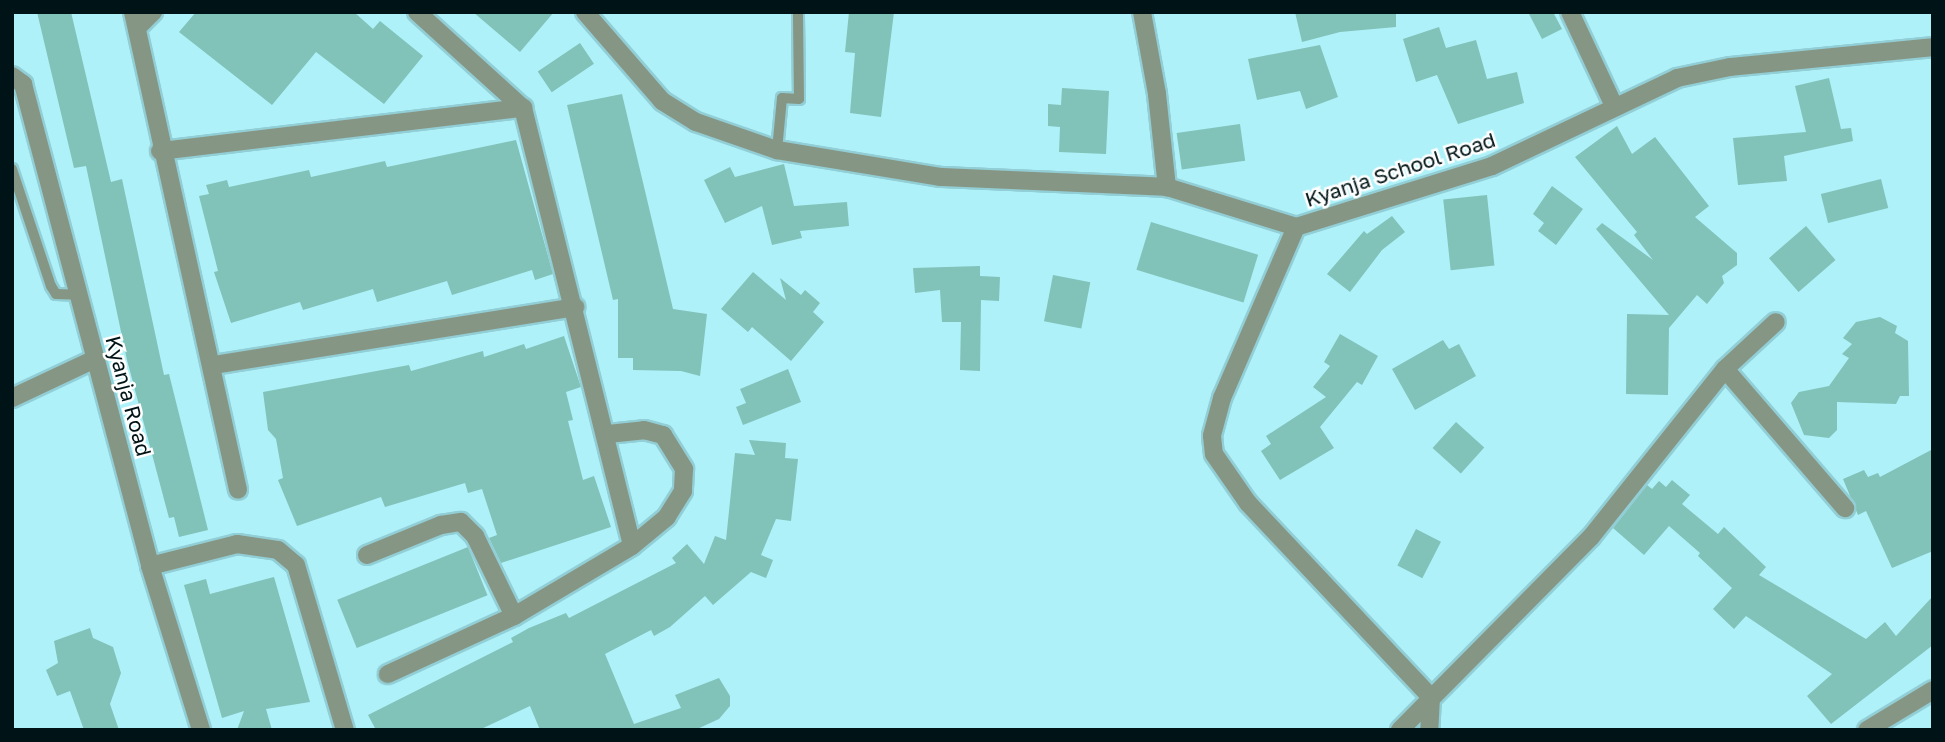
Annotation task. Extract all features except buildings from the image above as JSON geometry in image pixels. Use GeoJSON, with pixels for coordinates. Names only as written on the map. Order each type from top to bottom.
{"type":"FeatureCollection","features":[{"type":"Feature","properties":{"kind":"street"},"geometry":{"type":"LineString","coordinates":[[153,12],[135,20],[160,151],[188,244],[238,490]]}},
{"type":"Feature","properties":{"kind":"street"},"geometry":{"type":"LineString","coordinates":[[417,12],[523,108],[608,434],[632,545]]}},
{"type":"Feature","properties":{"kind":"street","name":"Kyanja School Road"},"geometry":{"type":"LineString","coordinates":[[585,12],[662,102],[696,122],[777,150],[940,177],[1167,187],[1296,227],[1492,166],[1614,106],[1702,72],[1933,47]]}},
{"type":"Feature","properties":{"kind":"street"},"geometry":{"type":"LineString","coordinates":[[1142,12],[1157,94],[1167,187]]}},
{"type":"Feature","properties":{"kind":"street"},"geometry":{"type":"LineString","coordinates":[[1570,12],[1614,106]]}},
{"type":"Feature","properties":{"kind":"street","name":"Kyanja Road"},"geometry":{"type":"LineString","coordinates":[[12,76],[23,84],[150,566],[201,730]]}},
{"type":"Feature","properties":{"kind":"street"},"geometry":{"type":"LineString","coordinates":[[160,151],[523,108]]}},
{"type":"Feature","properties":{"kind":"street"},"geometry":{"type":"LineString","coordinates":[[1296,227],[1222,398],[1212,436],[1214,454],[1248,503],[1430,698],[1429,730]]}},
{"type":"Feature","properties":{"kind":"street"},"geometry":{"type":"LineString","coordinates":[[214,366],[575,307]]}},
{"type":"Feature","properties":{"kind":"street"},"geometry":{"type":"LineString","coordinates":[[1400,730],[1591,537],[1724,369],[1776,322]]}},
{"type":"Feature","properties":{"kind":"street"},"geometry":{"type":"LineString","coordinates":[[12,398],[96,359]]}},
{"type":"Feature","properties":{"kind":"street"},"geometry":{"type":"LineString","coordinates":[[1724,369],[1845,508]]}},
{"type":"Feature","properties":{"kind":"street"},"geometry":{"type":"LineString","coordinates":[[388,674],[514,616],[632,545],[667,517],[683,491],[684,469],[677,450],[663,435],[644,430],[608,434]]}},
{"type":"Feature","properties":{"kind":"street"},"geometry":{"type":"LineString","coordinates":[[367,555],[441,525],[461,522],[475,536],[514,616]]}},
{"type":"Feature","properties":{"kind":"street"},"geometry":{"type":"LineString","coordinates":[[150,566],[237,544],[278,550],[296,565],[345,730]]}},
{"type":"Feature","properties":{"kind":"street"},"geometry":{"type":"LineString","coordinates":[[1867,730],[1933,690]]}},
{"type":"Feature","properties":{"kind":"lane"},"geometry":{"type":"LineString","coordinates":[[777,150],[782,98],[799,99],[797,13]]}},
{"type":"Feature","properties":{"kind":"lane"},"geometry":{"type":"LineString","coordinates":[[12,169],[51,286],[56,294],[79,295]]}}]}
